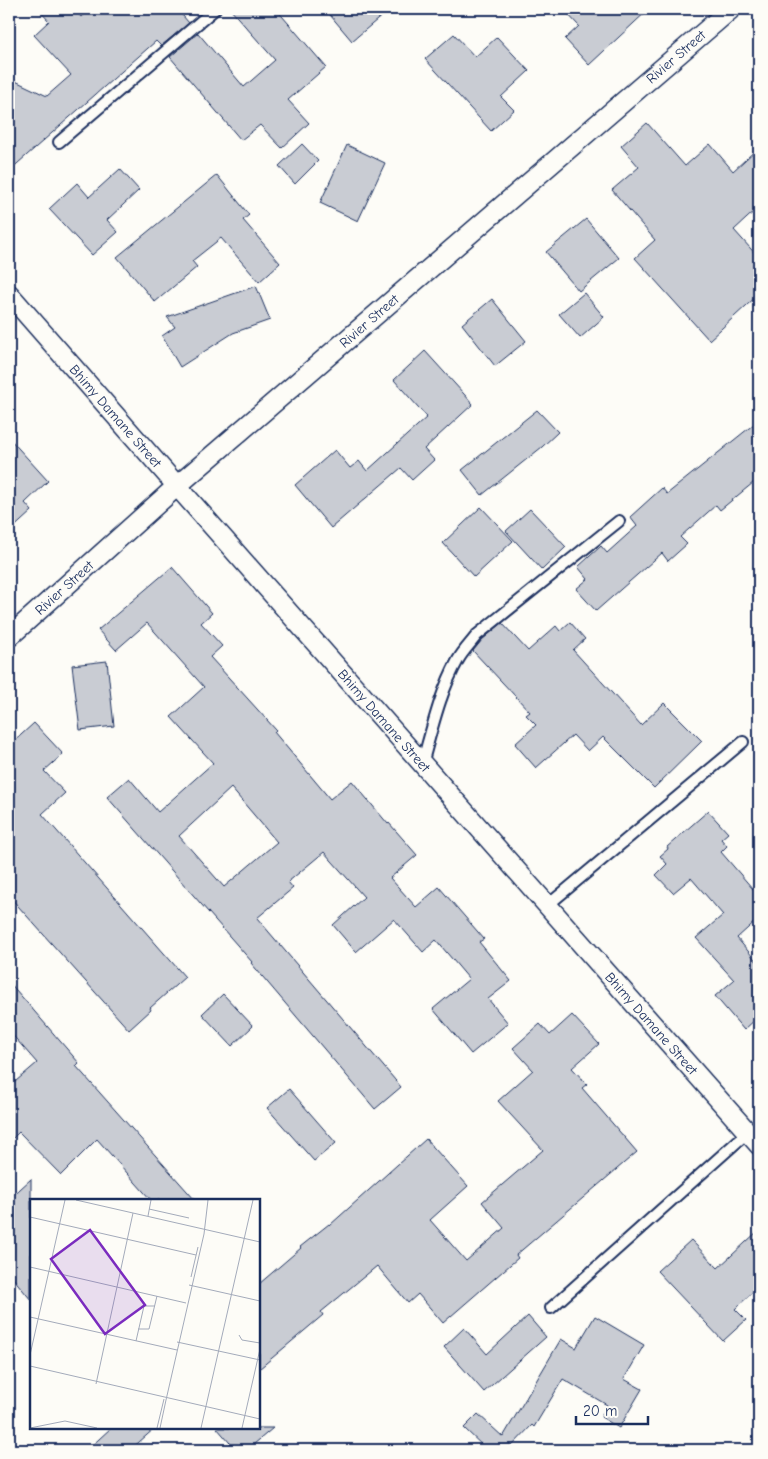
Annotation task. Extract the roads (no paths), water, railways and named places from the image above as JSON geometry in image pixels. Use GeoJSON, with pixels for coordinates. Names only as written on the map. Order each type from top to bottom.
{"type":"FeatureCollection","features":[{"type":"Feature","properties":{"kind":"street","name":"Rivier Street"},"geometry":{"type":"LineString","coordinates":[[9,636],[177,486],[732,9]]}},
{"type":"Feature","properties":{"kind":"street","name":"Bhimy Damane Street"},"geometry":{"type":"LineString","coordinates":[[9,294],[754,1138]]}},
{"type":"Feature","properties":{"kind":"lane"},"geometry":{"type":"LineString","coordinates":[[59,142],[215,9]]}},
{"type":"Feature","properties":{"kind":"lane"},"geometry":{"type":"LineString","coordinates":[[422,764],[437,710],[449,680],[459,659],[477,635],[619,521]]}},
{"type":"Feature","properties":{"kind":"lane"},"geometry":{"type":"LineString","coordinates":[[548,906],[743,742]]}},
{"type":"Feature","properties":{"kind":"lane"},"geometry":{"type":"LineString","coordinates":[[551,1308],[754,1138]]}}]}
